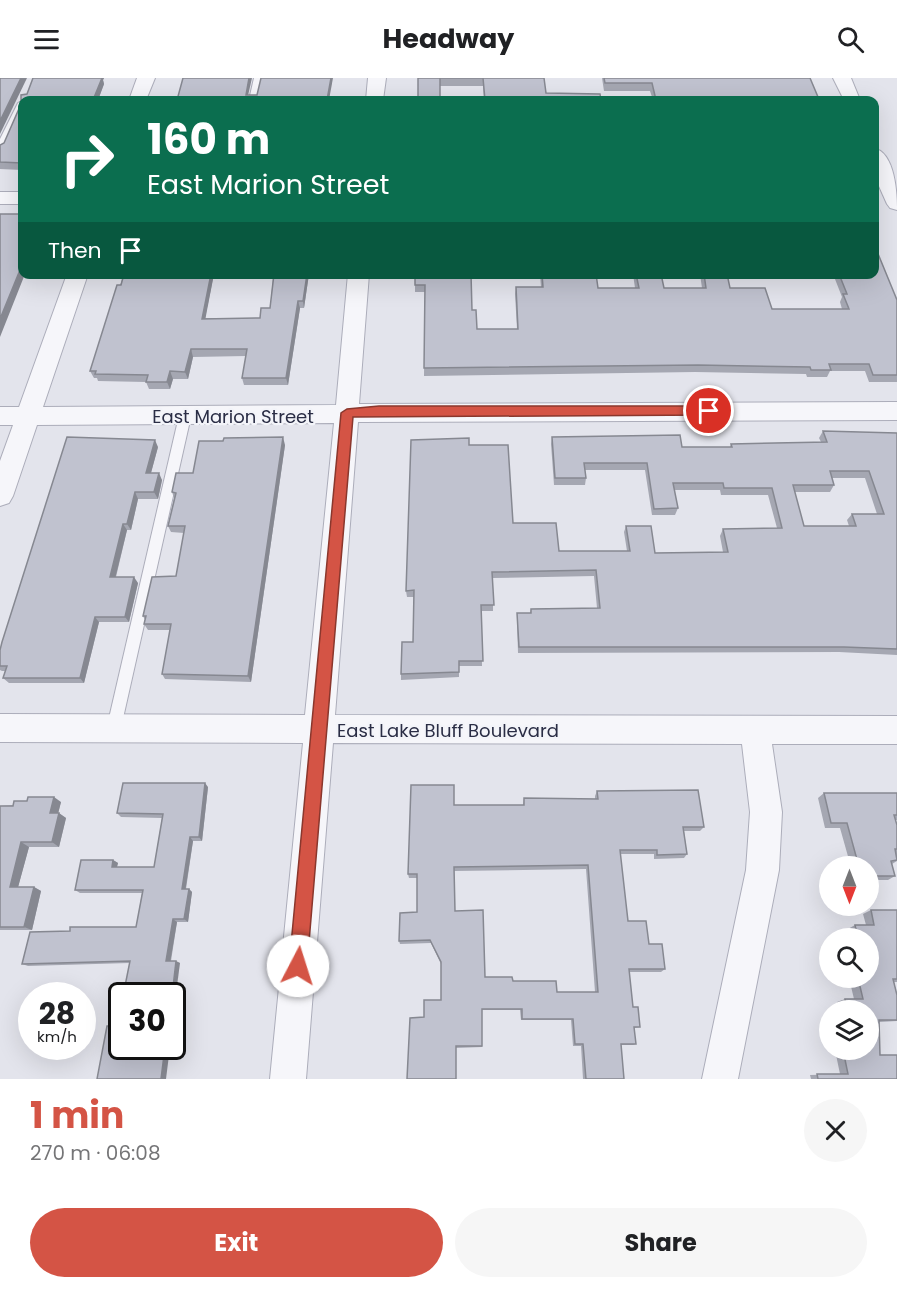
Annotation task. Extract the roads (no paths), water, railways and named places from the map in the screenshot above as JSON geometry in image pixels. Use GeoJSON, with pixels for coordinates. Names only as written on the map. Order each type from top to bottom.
{"type":"FeatureCollection","features":[{"type":"Feature","properties":{"kind":"street"},"geometry":{"type":"LineString","coordinates":[[139,96],[146,78]]}},
{"type":"Feature","properties":{"kind":"street"},"geometry":{"type":"LineString","coordinates":[[375,96],[377,78]]}},
{"type":"Feature","properties":{"kind":"street"},"geometry":{"type":"LineString","coordinates":[[842,78],[850,96]]}},
{"type":"Feature","properties":{"kind":"street"},"geometry":{"type":"LineString","coordinates":[[879,166],[890,196]]}},
{"type":"Feature","properties":{"kind":"street"},"geometry":{"type":"LineString","coordinates":[[0,198],[18,198]]}},
{"type":"Feature","properties":{"kind":"street"},"geometry":{"type":"LineString","coordinates":[[0,496],[76,279]]}},
{"type":"Feature","properties":{"kind":"street"},"geometry":{"type":"LineString","coordinates":[[288,1079],[359,279]]}},
{"type":"Feature","properties":{"kind":"street","name":"East Marion Street"},"geometry":{"type":"LineString","coordinates":[[0,416],[315,416],[379,411],[897,411]]}},
{"type":"Feature","properties":{"kind":"street","name":"East Lake Bluff Boulevard"},"geometry":{"type":"LineString","coordinates":[[0,729],[114,727],[897,730]]}},
{"type":"Feature","properties":{"kind":"street"},"geometry":{"type":"LineString","coordinates":[[720,1079],[757,907],[766,839],[764,788],[755,731]]}},
{"type":"Feature","properties":{"kind":"lane"},"geometry":{"type":"LineString","coordinates":[[254,96],[258,78]]}},
{"type":"Feature","properties":{"kind":"lane"},"geometry":{"type":"LineString","coordinates":[[0,149],[18,112]]}},
{"type":"Feature","properties":{"kind":"lane"},"geometry":{"type":"LineString","coordinates":[[114,727],[184,416]]}}]}
